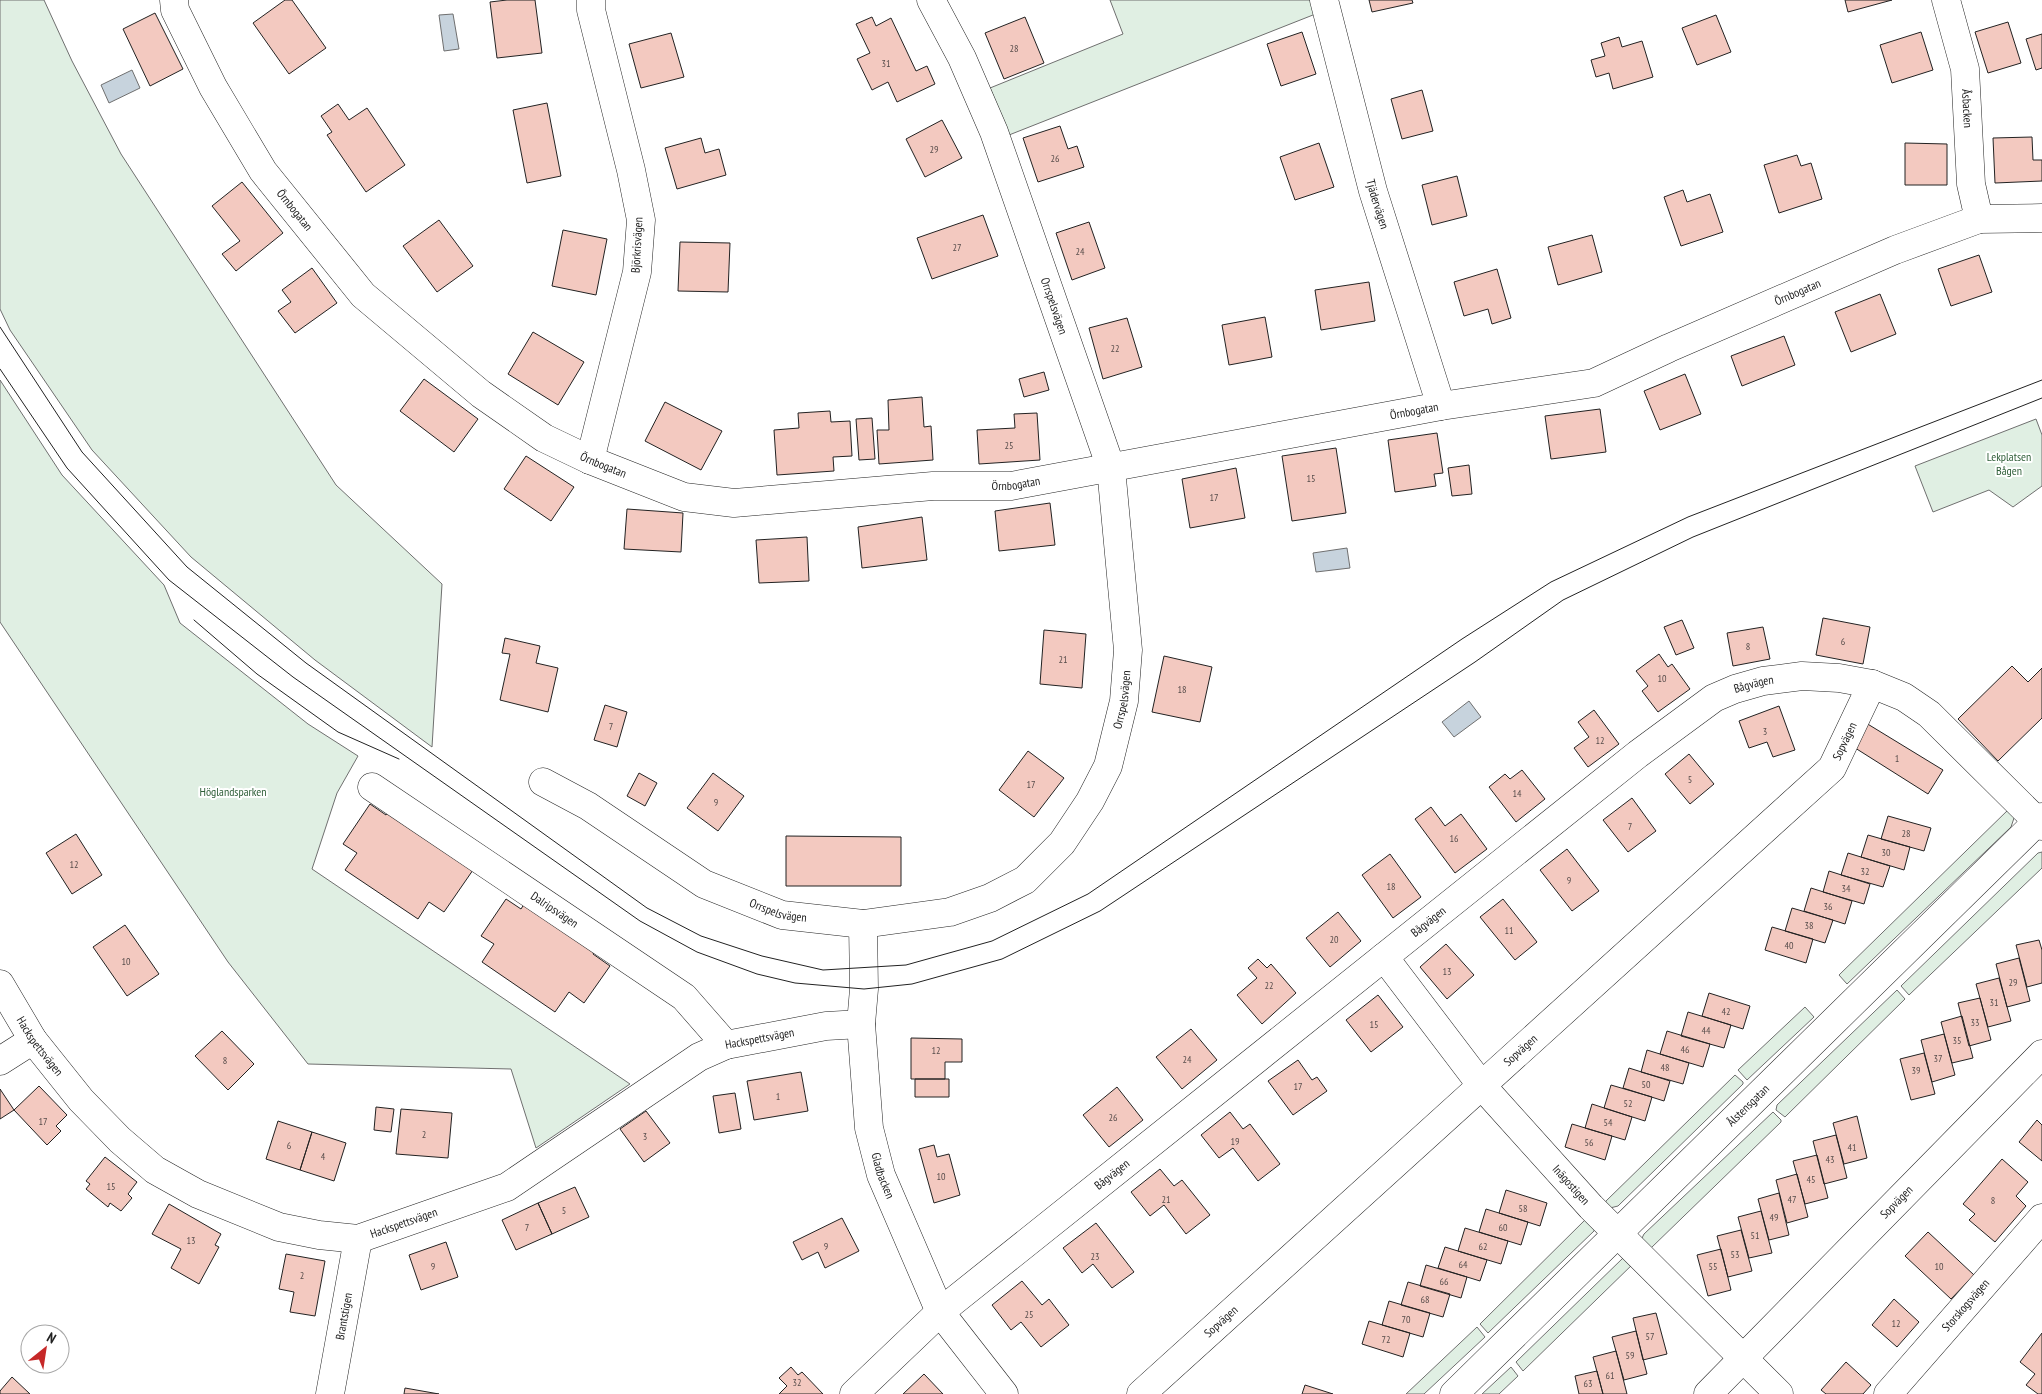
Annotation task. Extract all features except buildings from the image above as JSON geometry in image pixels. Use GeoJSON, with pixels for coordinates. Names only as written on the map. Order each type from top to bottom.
{"type":"FeatureCollection","features":[{"type":"Feature","properties":{"kind":"street","name":"Örnbogatan"},"geometry":{"type":"LineString","coordinates":[[174,0],[175,10],[212,88],[263,171],[363,295],[481,394],[544,438],[590,460],[684,497],[734,503],[933,486],[1011,486],[1441,406],[1594,383],[1678,344],[1895,250],[1979,219],[2042,218]]}},
{"type":"Feature","properties":{"kind":"street","name":"Björkrisvägen"},"geometry":{"type":"LineString","coordinates":[[590,460],[637,272],[641,220],[631,170],[591,10],[591,0]]}},
{"type":"Feature","properties":{"kind":"street","name":"Orrspelsvägen"},"geometry":{"type":"LineString","coordinates":[[544,782],[588,806],[704,884],[782,915],[863,924],[950,912],[990,898],[1025,880],[1062,843],[1090,801],[1108,766],[1124,701],[1128,650],[1111,468],[994,132],[962,58],[931,0]]}},
{"type":"Feature","properties":{"kind":"street","name":"Tjädervägen"},"geometry":{"type":"LineString","coordinates":[[1324,0],[1373,191],[1441,406]]}},
{"type":"Feature","properties":{"kind":"street","name":"Åsbacken"},"geometry":{"type":"LineString","coordinates":[[1946,0],[1965,69],[1971,184],[1979,219]]}},
{"type":"Feature","properties":{"kind":"street","name":"Bågvägen"},"geometry":{"type":"LineString","coordinates":[[854,1394],[940,1312],[1638,754],[1714,698],[1763,681],[1802,676],[1839,678],[1872,684],[1904,697],[1928,714],[2040,822]]}},
{"type":"Feature","properties":{"kind":"street","name":"Sopvägen"},"geometry":{"type":"LineString","coordinates":[[1141,1394],[1832,768],[1872,684]]}},
{"type":"Feature","properties":{"kind":"street","name":"Dalripsvägen"},"geometry":{"type":"LineString","coordinates":[[372,787],[684,997],[726,1045]]}},
{"type":"Feature","properties":{"kind":"street","name":"Ålstensgatan"},"geometry":{"type":"LineString","coordinates":[[1454,1394],[2040,822]]}},
{"type":"Feature","properties":{"kind":"street","name":"Gladbacken"},"geometry":{"type":"LineString","coordinates":[[863,924],[864,989],[861,1024],[869,1128],[881,1175],[940,1312],[1004,1394]]}},
{"type":"Feature","properties":{"kind":"street","name":"Inägostigen"},"geometry":{"type":"LineString","coordinates":[[1384,957],[1482,1086],[1618,1234],[1779,1394]]}},
{"type":"Feature","properties":{"kind":"street","name":"Hackspettsvägen"},"geometry":{"type":"LineString","coordinates":[[0,984],[33,1040],[81,1100],[120,1140],[155,1170],[198,1194],[279,1227],[319,1236],[358,1239],[507,1187],[699,1057],[726,1045],[826,1026],[861,1024]]}},
{"type":"Feature","properties":{"kind":"street"},"geometry":{"type":"LineString","coordinates":[[0,1061],[33,1040]]}},
{"type":"Feature","properties":{"kind":"street","name":"Sopvägen"},"geometry":{"type":"LineString","coordinates":[[1708,1394],[2042,1054]]}},
{"type":"Feature","properties":{"kind":"street","name":"Storskogsvägen"},"geometry":{"type":"LineString","coordinates":[[1888,1394],[2042,1218]]}},
{"type":"Feature","properties":{"kind":"street","name":"Brantstigen"},"geometry":{"type":"LineString","coordinates":[[330,1394],[358,1239]]}},
{"type":"Feature","properties":{"kind":"green space"},"geometry":{"type":"Polygon","coordinates":[[[0,0],[44,0],[72,61],[121,154],[336,485],[442,584],[432,747],[315,660],[191,557],[92,450],[10,330],[0,309],[0,0]]]}},
{"type":"Feature","properties":{"kind":"green space"},"geometry":{"type":"Polygon","coordinates":[[[1110,0],[1313,0],[1318,13],[1009,135],[990,88],[1123,34],[1110,0]]]}},
{"type":"Feature","properties":{"kind":"green space","name":"Höglandsparken"},"geometry":{"type":"Polygon","coordinates":[[[0,380],[62,475],[164,585],[180,623],[308,724],[358,756],[337,793],[312,869],[630,1084],[536,1148],[511,1069],[308,1064],[228,962],[0,622],[0,380]]]}},
{"type":"Feature","properties":{"kind":"green space","name":"Lekplatsen Bågen"},"geometry":{"type":"Polygon","coordinates":[[[2036,419],[2042,435],[2042,486],[2013,507],[1989,490],[1933,512],[1915,466],[2036,419]]]}},
{"type":"Feature","properties":{"kind":"green space"},"geometry":{"type":"Polygon","coordinates":[[[2010,808],[2014,818],[2011,827],[1847,984],[1839,975],[2010,808]]]}},
{"type":"Feature","properties":{"kind":"green space"},"geometry":{"type":"Polygon","coordinates":[[[2042,852],[2042,868],[1909,995],[1901,986],[2038,853],[2042,852]]]}},
{"type":"Feature","properties":{"kind":"green space"},"geometry":{"type":"Polygon","coordinates":[[[1897,990],[1905,999],[1785,1117],[1776,1110],[1777,1105],[1897,990]]]}},
{"type":"Feature","properties":{"kind":"green space"},"geometry":{"type":"Polygon","coordinates":[[[1805,1007],[1814,1017],[1747,1080],[1738,1070],[1805,1007]]]}},
{"type":"Feature","properties":{"kind":"green space"},"geometry":{"type":"Polygon","coordinates":[[[1735,1075],[1743,1084],[1618,1206],[1610,1208],[1605,1204],[1606,1201],[1735,1075]]]}},
{"type":"Feature","properties":{"kind":"green space"},"geometry":{"type":"Polygon","coordinates":[[[1773,1112],[1781,1122],[1651,1248],[1643,1243],[1642,1238],[1644,1234],[1773,1112]]]}},
{"type":"Feature","properties":{"kind":"green space"},"geometry":{"type":"Polygon","coordinates":[[[1589,1216],[1596,1224],[1594,1231],[1488,1333],[1480,1324],[1589,1216]]]}},
{"type":"Feature","properties":{"kind":"green space"},"geometry":{"type":"Polygon","coordinates":[[[1623,1258],[1636,1261],[1523,1371],[1516,1362],[1623,1258]]]}},
{"type":"Feature","properties":{"kind":"green space"},"geometry":{"type":"Polygon","coordinates":[[[1477,1327],[1485,1337],[1424,1394],[1406,1394],[1477,1327]]]}},
{"type":"Feature","properties":{"kind":"green space"},"geometry":{"type":"Polygon","coordinates":[[[1511,1367],[1518,1376],[1499,1394],[1482,1394],[1511,1367]]]}},
{"type":"Feature","properties":{"kind":"shaded area"},"geometry":{"type":"Polygon","coordinates":[[[453,14],[459,49],[444,51],[439,15],[453,14]]]}},
{"type":"Feature","properties":{"kind":"shaded area"},"geometry":{"type":"Polygon","coordinates":[[[132,70],[140,88],[109,103],[101,85],[132,70]]]}},
{"type":"Feature","properties":{"kind":"shaded area"},"geometry":{"type":"Polygon","coordinates":[[[1347,548],[1350,568],[1316,572],[1313,553],[1347,548]]]}},
{"type":"Feature","properties":{"kind":"shaded area"},"geometry":{"type":"Polygon","coordinates":[[[1469,701],[1481,717],[1454,737],[1442,722],[1469,701]]]}},
{"type":"Feature","properties":{"kind":"tram line"},"geometry":{"type":"LineString","coordinates":[[0,327],[82,452],[187,567],[306,663],[647,908],[701,936],[762,956],[823,970],[906,965],[992,941],[1088,894],[1462,639],[1551,582],[1688,517],[2042,380]]}},
{"type":"Feature","properties":{"kind":"tram line"},"geometry":{"type":"LineString","coordinates":[[0,369],[67,468],[169,580],[293,677],[640,921],[697,952],[757,974],[795,983],[864,989],[912,984],[1002,959],[1100,911],[1475,662],[1563,600],[1693,537],[2042,398]]}},
{"type":"Feature","properties":{"kind":"tram line"},"geometry":{"type":"LineString","coordinates":[[194,620],[257,674],[338,732],[399,759]]}}]}
